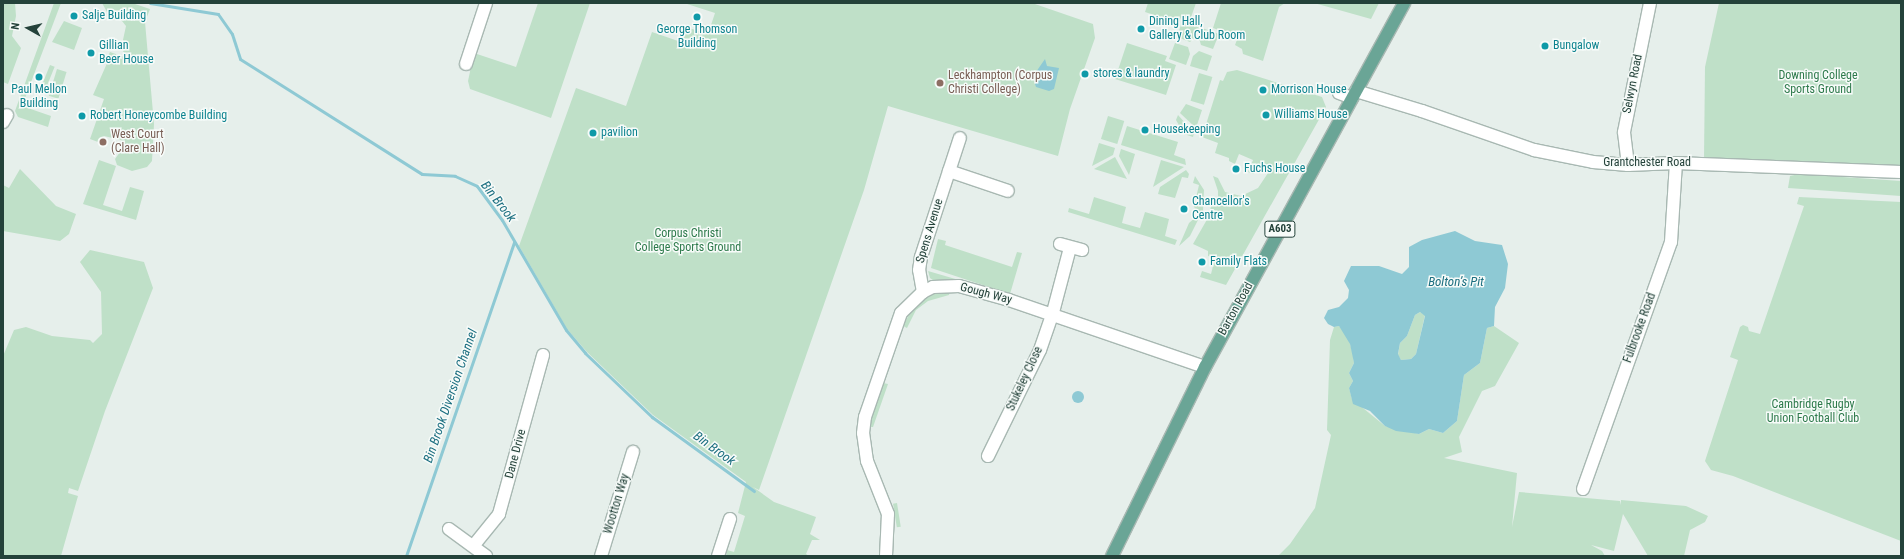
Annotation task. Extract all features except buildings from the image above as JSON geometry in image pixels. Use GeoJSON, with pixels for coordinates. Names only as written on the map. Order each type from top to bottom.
{"type":"FeatureCollection","features":[{"type":"Feature","properties":{"kind":"main road","name":"Barton Road"},"geometry":{"type":"LineString","coordinates":[[1112,556],[1205,367],[1354,95],[1402,4]]}},
{"type":"Feature","properties":{"kind":"street"},"geometry":{"type":"LineString","coordinates":[[466,64],[486,3]]}},
{"type":"Feature","properties":{"kind":"street","name":"Selwyn Road"},"geometry":{"type":"LineString","coordinates":[[1628,165],[1624,132],[1650,3]]}},
{"type":"Feature","properties":{"kind":"street","name":"Grantchester Road"},"geometry":{"type":"LineString","coordinates":[[1338,93],[1354,95],[1422,111],[1534,150],[1593,162],[1628,165],[1676,163],[1901,172]]}},
{"type":"Feature","properties":{"kind":"street","name":"Spens Avenue"},"geometry":{"type":"LineString","coordinates":[[923,292],[919,270],[921,257],[960,138]]}},
{"type":"Feature","properties":{"kind":"street","name":"Fulbrooke Road"},"geometry":{"type":"LineString","coordinates":[[1583,489],[1671,242],[1676,163]]}},
{"type":"Feature","properties":{"kind":"street"},"geometry":{"type":"LineString","coordinates":[[949,171],[1002,185]]}},
{"type":"Feature","properties":{"kind":"street","name":"Stukeley Close"},"geometry":{"type":"LineString","coordinates":[[988,456],[999,442],[1040,350],[1052,316],[1071,247]]}},
{"type":"Feature","properties":{"kind":"street","name":"Gough Way"},"geometry":{"type":"LineString","coordinates":[[886,556],[888,514],[867,461],[863,433],[865,417],[901,313],[923,292],[933,287],[959,286],[1205,367]]}},
{"type":"Feature","properties":{"kind":"street","name":"Dane Drive"},"geometry":{"type":"LineString","coordinates":[[474,545],[499,514],[543,354]]}},
{"type":"Feature","properties":{"kind":"street","name":"Wootton Way"},"geometry":{"type":"LineString","coordinates":[[601,556],[633,452]]}},
{"type":"Feature","properties":{"kind":"street"},"geometry":{"type":"LineString","coordinates":[[718,556],[730,519]]}},
{"type":"Feature","properties":{"kind":"street"},"geometry":{"type":"LineString","coordinates":[[449,529],[474,545],[486,556]]}},
{"type":"Feature","properties":{"kind":"green space"},"geometry":{"type":"Polygon","coordinates":[[[3,3],[15,3],[16,16],[12,36],[21,48],[8,84],[3,82],[3,3]]]}},
{"type":"Feature","properties":{"kind":"green space"},"geometry":{"type":"Polygon","coordinates":[[[54,3],[61,3],[22,106],[51,116],[48,127],[18,117],[15,111],[54,3]]]}},
{"type":"Feature","properties":{"kind":"green space"},"geometry":{"type":"Polygon","coordinates":[[[102,3],[132,3],[150,9],[145,22],[154,124],[152,161],[147,167],[132,171],[117,165],[115,159],[120,152],[121,140],[104,136],[98,142],[90,139],[104,99],[93,95],[108,61],[110,62],[112,57],[108,56],[110,52],[130,59],[121,49],[126,26],[118,16],[107,12],[102,3]]]}},
{"type":"Feature","properties":{"kind":"green space"},"geometry":{"type":"Polygon","coordinates":[[[538,3],[590,3],[551,118],[470,89],[468,81],[474,53],[516,67],[538,3]]]}},
{"type":"Feature","properties":{"kind":"green space","name":"Corpus Christi College Sports Ground"},"geometry":{"type":"Polygon","coordinates":[[[684,3],[1032,3],[1093,24],[1095,38],[1070,109],[1058,156],[888,106],[864,190],[759,490],[753,487],[774,502],[816,517],[810,534],[820,540],[812,540],[806,554],[809,556],[726,556],[727,550],[734,552],[745,516],[738,513],[746,482],[653,415],[587,352],[567,329],[519,246],[576,88],[626,106],[652,32],[681,42],[686,27],[708,34],[715,13],[684,3]]]}},
{"type":"Feature","properties":{"kind":"green space"},"geometry":{"type":"Polygon","coordinates":[[[1148,3],[1196,3],[1190,20],[1181,17],[1179,23],[1145,12],[1148,3]]]}},
{"type":"Feature","properties":{"kind":"green space"},"geometry":{"type":"Polygon","coordinates":[[[1221,3],[1285,3],[1279,7],[1263,61],[1243,54],[1242,49],[1235,45],[1238,37],[1213,28],[1221,3]]]}},
{"type":"Feature","properties":{"kind":"green space"},"geometry":{"type":"Polygon","coordinates":[[[1314,3],[1379,3],[1371,19],[1314,3]]]}},
{"type":"Feature","properties":{"kind":"green space","name":"Downing College Sports Ground"},"geometry":{"type":"Polygon","coordinates":[[[1719,3],[1901,3],[1901,169],[1704,160],[1705,67],[1719,3]]]}},
{"type":"Feature","properties":{"kind":"green space"},"geometry":{"type":"Polygon","coordinates":[[[64,21],[82,28],[74,50],[52,42],[64,21]]]}},
{"type":"Feature","properties":{"kind":"green space"},"geometry":{"type":"Polygon","coordinates":[[[1182,22],[1199,27],[1195,37],[1190,42],[1177,37],[1182,22]]]}},
{"type":"Feature","properties":{"kind":"green space"},"geometry":{"type":"Polygon","coordinates":[[[1202,28],[1219,34],[1213,49],[1201,45],[1199,38],[1202,28]]]}},
{"type":"Feature","properties":{"kind":"green space"},"geometry":{"type":"Polygon","coordinates":[[[1127,43],[1167,56],[1165,61],[1176,65],[1166,95],[1115,79],[1127,43]]]}},
{"type":"Feature","properties":{"kind":"green space"},"geometry":{"type":"Polygon","coordinates":[[[1175,43],[1188,47],[1190,54],[1186,65],[1169,59],[1175,43]]]}},
{"type":"Feature","properties":{"kind":"green space"},"geometry":{"type":"Polygon","coordinates":[[[1199,51],[1212,56],[1207,71],[1190,66],[1193,56],[1199,51]]]}},
{"type":"Feature","properties":{"kind":"green space"},"geometry":{"type":"Polygon","coordinates":[[[50,65],[55,67],[45,92],[40,90],[50,65]]]}},
{"type":"Feature","properties":{"kind":"green space"},"geometry":{"type":"Polygon","coordinates":[[[57,69],[67,72],[58,99],[49,96],[57,69]]]}},
{"type":"Feature","properties":{"kind":"green space"},"geometry":{"type":"Polygon","coordinates":[[[1237,70],[1322,97],[1326,107],[1226,285],[1200,277],[1202,271],[1211,274],[1215,258],[1208,256],[1208,251],[1193,244],[1209,216],[1211,206],[1218,206],[1218,191],[1213,176],[1218,178],[1225,192],[1241,196],[1258,188],[1270,170],[1266,167],[1253,174],[1248,172],[1253,160],[1239,154],[1235,164],[1229,161],[1229,158],[1215,153],[1218,143],[1202,137],[1220,80],[1223,81],[1227,72],[1237,70]]]}},
{"type":"Feature","properties":{"kind":"green space"},"geometry":{"type":"Polygon","coordinates":[[[1199,73],[1212,77],[1204,105],[1191,101],[1199,73]]]}},
{"type":"Feature","properties":{"kind":"green space"},"geometry":{"type":"Polygon","coordinates":[[[1186,104],[1202,110],[1196,128],[1180,113],[1186,104]]]}},
{"type":"Feature","properties":{"kind":"green space"},"geometry":{"type":"Polygon","coordinates":[[[1178,115],[1194,133],[1193,137],[1184,134],[1176,120],[1178,115]]]}},
{"type":"Feature","properties":{"kind":"green space"},"geometry":{"type":"Polygon","coordinates":[[[1108,116],[1124,121],[1117,144],[1101,139],[1108,116]]]}},
{"type":"Feature","properties":{"kind":"green space"},"geometry":{"type":"Polygon","coordinates":[[[1127,126],[1178,142],[1174,155],[1185,159],[1186,165],[1121,145],[1127,126]]]}},
{"type":"Feature","properties":{"kind":"green space"},"geometry":{"type":"Polygon","coordinates":[[[1099,143],[1115,148],[1113,155],[1092,166],[1099,143]]]}},
{"type":"Feature","properties":{"kind":"green space"},"geometry":{"type":"Polygon","coordinates":[[[1121,149],[1135,154],[1129,175],[1119,156],[1121,149]]]}},
{"type":"Feature","properties":{"kind":"green space"},"geometry":{"type":"Polygon","coordinates":[[[1115,157],[1127,179],[1094,169],[1115,157]]]}},
{"type":"Feature","properties":{"kind":"green space"},"geometry":{"type":"Polygon","coordinates":[[[99,160],[116,166],[103,205],[122,211],[130,187],[144,191],[136,220],[83,204],[99,160]]]}},
{"type":"Feature","properties":{"kind":"green space"},"geometry":{"type":"Polygon","coordinates":[[[1161,160],[1184,167],[1153,187],[1161,160]]]}},
{"type":"Feature","properties":{"kind":"green space"},"geometry":{"type":"Polygon","coordinates":[[[20,169],[56,206],[76,214],[69,234],[60,241],[3,231],[3,185],[9,188],[20,169]]]}},
{"type":"Feature","properties":{"kind":"green space"},"geometry":{"type":"Polygon","coordinates":[[[1186,170],[1189,174],[1188,178],[1182,177],[1175,198],[1158,194],[1160,187],[1186,170]]]}},
{"type":"Feature","properties":{"kind":"green space"},"geometry":{"type":"Polygon","coordinates":[[[1799,174],[1901,181],[1901,196],[1788,188],[1790,176],[1799,174]]]}},
{"type":"Feature","properties":{"kind":"green space"},"geometry":{"type":"Polygon","coordinates":[[[1195,176],[1204,190],[1203,210],[1190,236],[1179,246],[1189,223],[1197,216],[1194,206],[1199,185],[1193,183],[1195,176]]]}},
{"type":"Feature","properties":{"kind":"green space"},"geometry":{"type":"Polygon","coordinates":[[[1094,197],[1126,207],[1122,223],[1140,228],[1145,212],[1169,219],[1165,236],[1177,240],[1175,245],[1068,212],[1069,208],[1089,214],[1094,197]]]}},
{"type":"Feature","properties":{"kind":"green space","name":"Cambridge Rugby Union Football Club"},"geometry":{"type":"Polygon","coordinates":[[[1799,197],[1901,202],[1901,541],[1733,476],[1711,470],[1705,461],[1738,360],[1730,357],[1740,327],[1743,325],[1748,327],[1749,331],[1760,334],[1804,206],[1797,204],[1799,197]]]}},
{"type":"Feature","properties":{"kind":"green space"},"geometry":{"type":"Polygon","coordinates":[[[938,239],[946,241],[945,245],[1012,267],[1017,252],[1022,253],[1010,294],[931,268],[938,239]]]}},
{"type":"Feature","properties":{"kind":"green space"},"geometry":{"type":"Polygon","coordinates":[[[90,250],[144,262],[153,288],[105,411],[78,491],[69,488],[68,493],[78,496],[61,556],[3,556],[3,356],[14,330],[26,327],[52,336],[90,340],[93,343],[102,334],[101,292],[80,262],[90,250]]]}},
{"type":"Feature","properties":{"kind":"green space"},"geometry":{"type":"Polygon","coordinates":[[[928,271],[969,283],[937,283],[930,278],[928,271]]]}},
{"type":"Feature","properties":{"kind":"green space"},"geometry":{"type":"Polygon","coordinates":[[[950,290],[949,295],[928,301],[916,310],[907,328],[903,326],[912,309],[921,301],[938,292],[950,290]]]}},
{"type":"Feature","properties":{"kind":"green space"},"geometry":{"type":"Polygon","coordinates":[[[1420,312],[1425,315],[1416,354],[1411,359],[1401,360],[1398,355],[1400,343],[1407,336],[1415,315],[1420,312]]]}},
{"type":"Feature","properties":{"kind":"green space"},"geometry":{"type":"Polygon","coordinates":[[[1339,326],[1348,337],[1353,354],[1354,363],[1349,373],[1353,381],[1349,388],[1352,399],[1385,426],[1419,434],[1429,429],[1443,433],[1457,421],[1464,375],[1480,363],[1487,328],[1494,326],[1519,343],[1495,386],[1482,391],[1459,437],[1462,452],[1444,458],[1517,473],[1512,527],[1519,492],[1620,501],[1621,505],[1621,500],[1686,506],[1708,516],[1705,522],[1690,530],[1684,556],[1648,556],[1623,514],[1614,551],[1591,545],[1602,551],[1605,556],[1278,556],[1290,544],[1315,508],[1331,435],[1327,430],[1330,340],[1334,327],[1339,326]]]}},
{"type":"Feature","properties":{"kind":"green space"},"geometry":{"type":"Polygon","coordinates":[[[883,383],[888,384],[873,427],[869,427],[883,383]]]}},
{"type":"Feature","properties":{"kind":"green space"},"geometry":{"type":"Polygon","coordinates":[[[897,503],[901,527],[897,527],[893,504],[897,503]]]}},
{"type":"Feature","properties":{"kind":"water"},"geometry":{"type":"Polygon","coordinates":[[[1045,59],[1047,66],[1059,68],[1054,89],[1049,91],[1036,87],[1035,84],[1038,80],[1036,72],[1045,59]]]}},
{"type":"Feature","properties":{"kind":"water","name":"Bolton’s Pit"},"geometry":{"type":"Polygon","coordinates":[[[1455,231],[1475,241],[1502,245],[1508,264],[1505,288],[1495,307],[1494,326],[1487,328],[1480,363],[1464,375],[1457,421],[1443,433],[1429,429],[1419,434],[1396,431],[1385,426],[1370,411],[1353,404],[1349,388],[1353,381],[1349,373],[1354,363],[1350,344],[1339,326],[1334,327],[1328,324],[1324,318],[1328,310],[1339,307],[1348,298],[1349,290],[1344,281],[1351,266],[1379,266],[1402,274],[1409,267],[1409,247],[1422,240],[1455,231]],[[1420,312],[1415,315],[1407,336],[1400,343],[1398,354],[1401,360],[1411,359],[1416,354],[1425,316],[1420,312]]]}},
{"type":"Feature","properties":{"kind":"water"},"geometry":{"type":"Polygon","coordinates":[[[1078,391],[1082,393],[1084,397],[1082,401],[1078,403],[1074,401],[1072,397],[1074,393],[1078,391]]]}},
{"type":"Feature","properties":{"kind":"waterway","name":"Bin Brook"},"geometry":{"type":"LineString","coordinates":[[150,3],[218,14],[232,34],[240,59],[422,174],[455,176],[477,186],[502,220],[566,330],[585,353],[652,417],[754,491]]}},
{"type":"Feature","properties":{"kind":"waterway","name":"Bin Brook Diversion Channel"},"geometry":{"type":"LineString","coordinates":[[406,556],[514,242]]}},
{"type":"Feature","properties":{"kind":"place","name":"Salje Building"},"geometry":{"type":"Point","coordinates":[74,16]}},
{"type":"Feature","properties":{"kind":"place","name":"George Thomson Building"},"geometry":{"type":"Point","coordinates":[697,17]}},
{"type":"Feature","properties":{"kind":"place","name":"Dining Hall, Gallery & Club Room"},"geometry":{"type":"Point","coordinates":[1141,29]}},
{"type":"Feature","properties":{"kind":"place","name":"Bungalow"},"geometry":{"type":"Point","coordinates":[1545,46]}},
{"type":"Feature","properties":{"kind":"place","name":"Gillian Beer House"},"geometry":{"type":"Point","coordinates":[91,53]}},
{"type":"Feature","properties":{"kind":"place","name":"stores & laundry"},"geometry":{"type":"Point","coordinates":[1085,74]}},
{"type":"Feature","properties":{"kind":"place","name":"Paul Mellon Building"},"geometry":{"type":"Point","coordinates":[39,77]}},
{"type":"Feature","properties":{"kind":"place","name":"Leckhampton (Corpus Christi College)"},"geometry":{"type":"Point","coordinates":[940,83]}},
{"type":"Feature","properties":{"kind":"place","name":"Morrison House"},"geometry":{"type":"Point","coordinates":[1263,90]}},
{"type":"Feature","properties":{"kind":"place","name":"Williams House"},"geometry":{"type":"Point","coordinates":[1266,115]}},
{"type":"Feature","properties":{"kind":"place","name":"Robert Honeycombe Building"},"geometry":{"type":"Point","coordinates":[82,116]}},
{"type":"Feature","properties":{"kind":"place","name":"Housekeeping"},"geometry":{"type":"Point","coordinates":[1145,130]}},
{"type":"Feature","properties":{"kind":"place","name":"pavilion"},"geometry":{"type":"Point","coordinates":[593,133]}},
{"type":"Feature","properties":{"kind":"place","name":"West Court (Clare Hall)"},"geometry":{"type":"Point","coordinates":[103,142]}},
{"type":"Feature","properties":{"kind":"place","name":"Fuchs House"},"geometry":{"type":"Point","coordinates":[1236,169]}},
{"type":"Feature","properties":{"kind":"place","name":"Chancellor's Centre"},"geometry":{"type":"Point","coordinates":[1184,209]}},
{"type":"Feature","properties":{"kind":"place","name":"Family Flats"},"geometry":{"type":"Point","coordinates":[1202,262]}}]}
